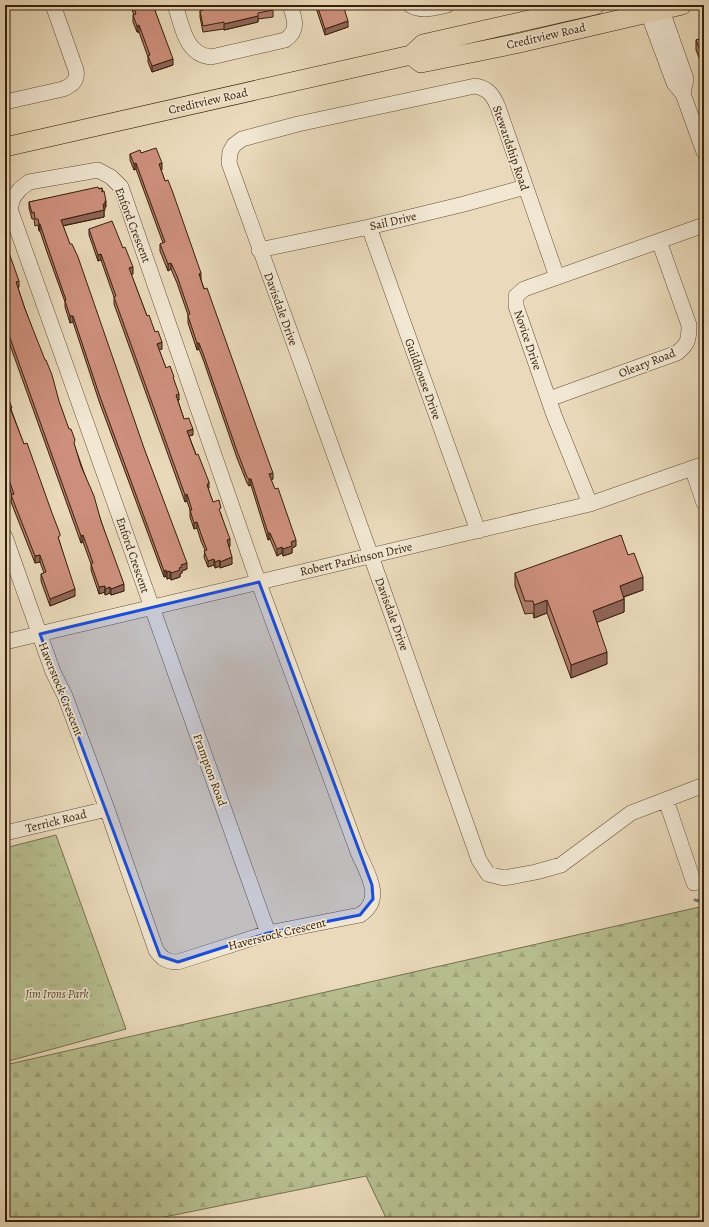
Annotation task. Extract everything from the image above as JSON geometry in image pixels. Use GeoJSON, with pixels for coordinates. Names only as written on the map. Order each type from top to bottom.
{"type":"FeatureCollection","features":[{"type":"Feature","properties":{"kind":"main road","name":"Creditview Road"},"geometry":{"type":"LineString","coordinates":[[5,147],[411,55],[423,44],[596,5]]}},
{"type":"Feature","properties":{"kind":"main road","name":"Creditview Road"},"geometry":{"type":"LineString","coordinates":[[411,55],[421,62],[515,44],[654,8],[682,5]]}},
{"type":"Feature","properties":{"kind":"street"},"geometry":{"type":"LineString","coordinates":[[5,102],[63,89],[72,85],[76,80],[76,70],[53,5]]}},
{"type":"Feature","properties":{"kind":"street"},"geometry":{"type":"LineString","coordinates":[[175,5],[188,42],[197,53],[204,56],[285,40],[290,36],[295,26],[295,19],[290,5]]}},
{"type":"Feature","properties":{"kind":"street"},"geometry":{"type":"LineString","coordinates":[[410,5],[426,10],[447,5]]}},
{"type":"Feature","properties":{"kind":"street"},"geometry":{"type":"LineString","coordinates":[[654,8],[674,83],[683,94],[704,152]]}},
{"type":"Feature","properties":{"kind":"street","name":"Stewardship Road"},"geometry":{"type":"LineString","coordinates":[[298,124],[475,86],[488,90],[494,97],[498,107],[557,277]]}},
{"type":"Feature","properties":{"kind":"street","name":"Davisdale Drive"},"geometry":{"type":"LineString","coordinates":[[298,124],[242,139],[234,145],[230,152],[229,163],[479,860],[488,874],[504,878],[536,872],[561,865],[631,813],[704,785]]}},
{"type":"Feature","properties":{"kind":"street","name":"Enford Crescent"},"geometry":{"type":"LineString","coordinates":[[152,608],[10,209],[13,198],[20,189],[29,182],[98,170],[111,177],[121,187],[259,582]]}},
{"type":"Feature","properties":{"kind":"street","name":"Sail Drive"},"geometry":{"type":"LineString","coordinates":[[259,250],[369,227],[464,204],[525,187]]}},
{"type":"Feature","properties":{"kind":"street","name":"Novice Drive"},"geometry":{"type":"LineString","coordinates":[[590,504],[549,399],[516,306],[516,296],[524,289],[704,225]]}},
{"type":"Feature","properties":{"kind":"street","name":"Guildhouse Drive"},"geometry":{"type":"LineString","coordinates":[[369,227],[478,531]]}},
{"type":"Feature","properties":{"kind":"street","name":"Oleary Road"},"geometry":{"type":"LineString","coordinates":[[549,399],[677,353],[684,348],[689,339],[689,325],[659,241]]}},
{"type":"Feature","properties":{"kind":"street"},"geometry":{"type":"LineString","coordinates":[[698,466],[704,503]]}},
{"type":"Feature","properties":{"kind":"street","name":"Robert Parkinson Drive"},"geometry":{"type":"LineString","coordinates":[[5,642],[590,504],[698,466]]}},
{"type":"Feature","properties":{"kind":"street","name":"Haverstock Crescent"},"geometry":{"type":"LineString","coordinates":[[5,537],[53,672],[65,696],[107,809],[156,950],[164,960],[178,962],[268,934],[360,915],[366,911],[373,899],[374,892],[259,582]]}},
{"type":"Feature","properties":{"kind":"street","name":"Frampton Road"},"geometry":{"type":"LineString","coordinates":[[152,608],[268,934]]}},
{"type":"Feature","properties":{"kind":"street"},"geometry":{"type":"LineString","coordinates":[[666,800],[694,883]]}},
{"type":"Feature","properties":{"kind":"street","name":"Terrick Road"},"geometry":{"type":"LineString","coordinates":[[5,833],[107,809]]}},
{"type":"Feature","properties":{"kind":"highlighted area"},"geometry":{"type":"Polygon","coordinates":[[[259,582],[372,885],[373,899],[360,915],[268,933],[178,962],[160,956],[40,634],[259,582]]]}},
{"type":"Feature","properties":{"kind":"green space","name":"Jim Irons Park"},"geometry":{"type":"Polygon","coordinates":[[[56,835],[126,1029],[5,1062],[5,848],[56,835]]]}},
{"type":"Feature","properties":{"kind":"green space"},"geometry":{"type":"Polygon","coordinates":[[[704,906],[704,1222],[388,1222],[366,1176],[140,1222],[5,1222],[5,1065],[704,906]]]}},
{"type":"Feature","properties":{"kind":"building"},"geometry":{"type":"Polygon","coordinates":[[[133,5],[153,5],[173,59],[152,66],[148,56],[150,55],[139,25],[137,26],[133,15],[136,14],[133,5]]]}},
{"type":"Feature","properties":{"kind":"building"},"geometry":{"type":"Polygon","coordinates":[[[202,5],[272,5],[273,10],[258,13],[258,16],[224,24],[224,22],[203,26],[200,11],[203,10],[202,5]]]}},
{"type":"Feature","properties":{"kind":"building"},"geometry":{"type":"Polygon","coordinates":[[[317,5],[343,5],[348,21],[325,29],[317,5]]]}},
{"type":"Feature","properties":{"kind":"building"},"geometry":{"type":"Polygon","coordinates":[[[704,31],[704,60],[696,40],[702,38],[700,33],[704,31]]]}},
{"type":"Feature","properties":{"kind":"building"},"geometry":{"type":"Polygon","coordinates":[[[156,148],[162,163],[159,164],[165,181],[168,180],[173,193],[201,273],[199,274],[204,289],[207,288],[273,473],[269,474],[275,489],[278,488],[296,540],[291,542],[292,546],[283,549],[282,547],[277,549],[270,533],[268,533],[251,479],[247,477],[204,356],[199,343],[197,343],[188,316],[190,314],[177,276],[171,263],[168,264],[160,244],[165,242],[136,163],[134,164],[130,154],[140,150],[141,153],[156,148]]]}},
{"type":"Feature","properties":{"kind":"building"},"geometry":{"type":"Polygon","coordinates":[[[98,187],[99,189],[102,188],[102,192],[104,191],[106,201],[105,204],[103,204],[104,210],[61,220],[70,244],[72,244],[78,257],[144,448],[187,563],[181,565],[182,567],[179,568],[180,570],[171,573],[170,571],[164,571],[99,394],[73,316],[70,316],[40,224],[38,219],[35,219],[34,212],[32,213],[29,202],[98,187]]]}},
{"type":"Feature","properties":{"kind":"building"},"geometry":{"type":"Polygon","coordinates":[[[112,221],[123,248],[125,247],[133,267],[129,268],[147,316],[149,315],[155,332],[158,331],[162,342],[157,344],[166,368],[170,366],[174,377],[179,394],[176,395],[184,419],[189,418],[193,429],[187,431],[196,455],[198,454],[209,482],[207,485],[213,502],[219,500],[221,508],[219,509],[230,539],[227,540],[232,557],[220,562],[220,560],[215,562],[214,559],[208,561],[204,551],[207,550],[197,522],[194,523],[187,494],[185,495],[114,297],[116,296],[101,254],[98,255],[89,229],[112,221]]]}},
{"type":"Feature","properties":{"kind":"building"},"geometry":{"type":"Polygon","coordinates":[[[5,247],[7,247],[19,281],[16,282],[25,309],[52,375],[59,401],[69,429],[71,429],[75,440],[74,443],[81,466],[94,496],[101,521],[124,584],[111,589],[110,587],[105,589],[105,586],[99,587],[91,564],[93,563],[83,535],[81,536],[5,324],[7,323],[5,317],[5,247]]]}},
{"type":"Feature","properties":{"kind":"building"},"geometry":{"type":"Polygon","coordinates":[[[5,389],[12,408],[10,408],[24,444],[27,443],[60,534],[58,537],[75,589],[50,599],[41,574],[46,572],[40,555],[35,556],[11,495],[14,494],[5,469],[5,389]]]}},
{"type":"Feature","properties":{"kind":"building"},"geometry":{"type":"Polygon","coordinates":[[[621,535],[628,555],[634,553],[643,577],[620,586],[624,599],[593,611],[607,652],[571,665],[547,600],[534,605],[533,601],[525,601],[515,573],[621,535]]]}},
{"type":"Feature","properties":{"kind":"building"},"geometry":{"type":"Polygon","coordinates":[[[5,601],[8,608],[5,609],[5,601]]]}},
{"type":"Feature","properties":{"kind":"waterway"},"geometry":{"type":"LineString","coordinates":[[695,900],[704,902]]}}]}
